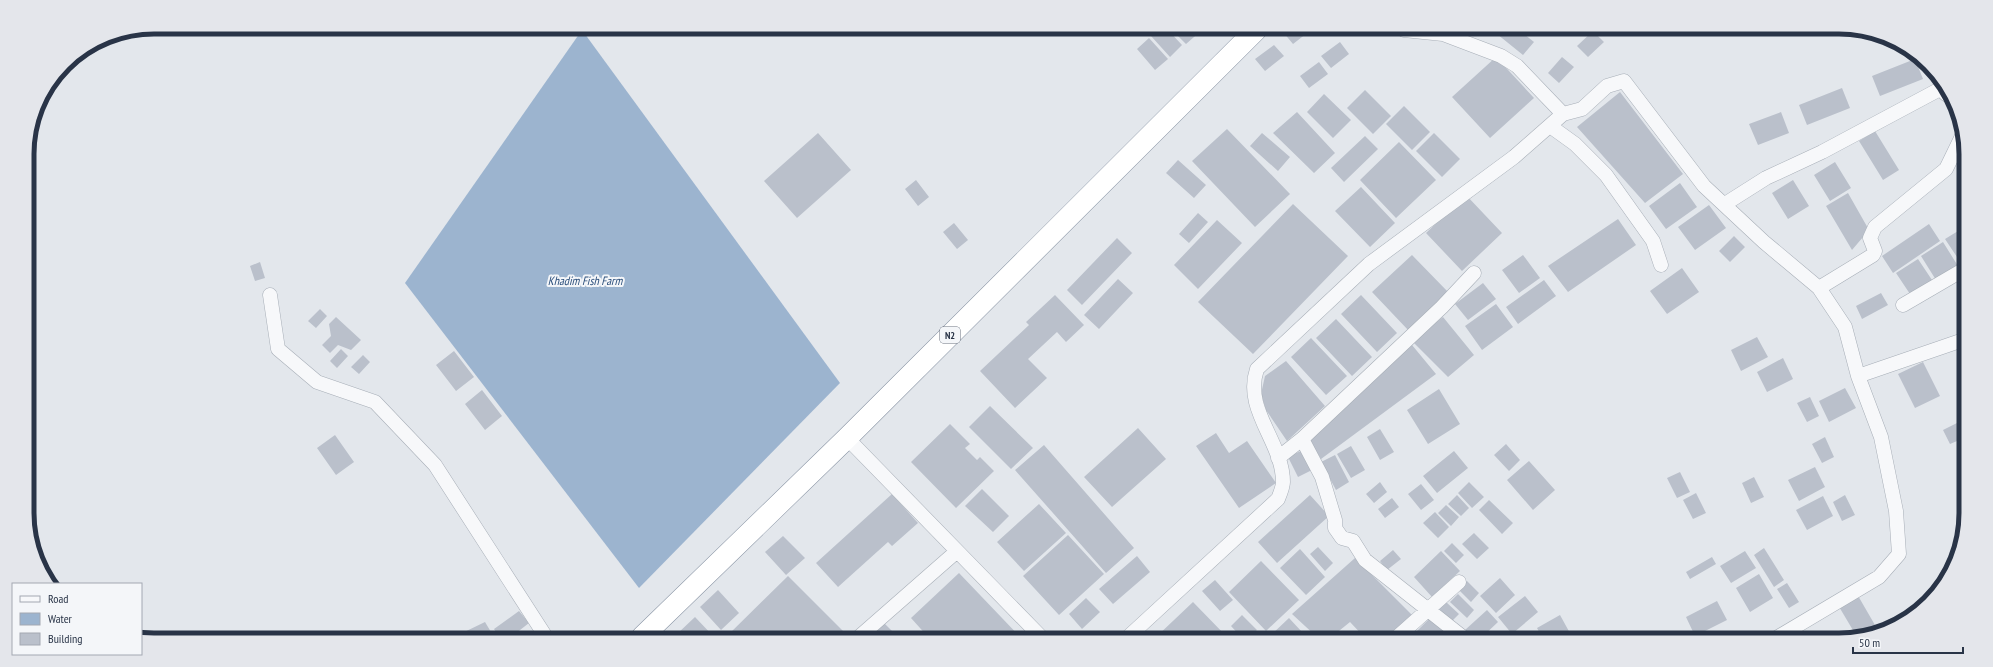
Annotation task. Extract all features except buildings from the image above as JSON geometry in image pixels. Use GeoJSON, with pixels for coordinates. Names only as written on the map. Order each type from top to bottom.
{"type":"FeatureCollection","features":[{"type":"Feature","properties":{"kind":"highway","name":"N2"},"geometry":{"type":"LineString","coordinates":[[646,633],[847,438],[1252,34]]}},
{"type":"Feature","properties":{"kind":"street"},"geometry":{"type":"LineString","coordinates":[[1443,34],[1501,56],[1517,66],[1563,114]]}},
{"type":"Feature","properties":{"kind":"street"},"geometry":{"type":"LineString","coordinates":[[1132,633],[1278,499],[1284,482],[1278,458],[1257,407],[1253,380],[1257,369],[1369,264],[1514,157],[1563,114],[1582,109],[1607,86],[1624,81],[1704,186],[1764,242],[1819,288],[1845,327],[1858,376],[1881,437],[1896,511],[1899,554],[1879,577],[1785,633]]}},
{"type":"Feature","properties":{"kind":"street"},"geometry":{"type":"LineString","coordinates":[[1725,204],[1772,175],[1822,152],[1940,89]]}},
{"type":"Feature","properties":{"kind":"street"},"geometry":{"type":"LineString","coordinates":[[1550,126],[1575,144],[1606,175],[1653,241],[1661,265]]}},
{"type":"Feature","properties":{"kind":"street"},"geometry":{"type":"LineString","coordinates":[[1819,288],[1873,255],[1875,251],[1870,238],[1875,227],[1946,169],[1958,144]]}},
{"type":"Feature","properties":{"kind":"street"},"geometry":{"type":"LineString","coordinates":[[1903,305],[1959,272]]}},
{"type":"Feature","properties":{"kind":"street"},"geometry":{"type":"LineString","coordinates":[[1278,458],[1302,439],[1442,307],[1474,273]]}},
{"type":"Feature","properties":{"kind":"street"},"geometry":{"type":"LineString","coordinates":[[270,295],[278,349],[317,382],[375,402],[435,465],[543,633]]}},
{"type":"Feature","properties":{"kind":"street"},"geometry":{"type":"LineString","coordinates":[[1858,376],[1959,341]]}},
{"type":"Feature","properties":{"kind":"street"},"geometry":{"type":"LineString","coordinates":[[847,438],[956,552],[1037,633]]}},
{"type":"Feature","properties":{"kind":"street"},"geometry":{"type":"LineString","coordinates":[[1302,439],[1322,477],[1335,520],[1334,528],[1342,538],[1353,541],[1365,560],[1458,633]]}},
{"type":"Feature","properties":{"kind":"street"},"geometry":{"type":"LineString","coordinates":[[864,633],[956,552]]}},
{"type":"Feature","properties":{"kind":"street"},"geometry":{"type":"LineString","coordinates":[[1401,633],[1427,608],[1458,582]]}},
{"type":"Feature","properties":{"kind":"water","name":"Khadim Fish Farm"},"geometry":{"type":"Polygon","coordinates":[[[579,34],[585,34],[840,383],[639,588],[405,283],[579,34]]]}}]}
